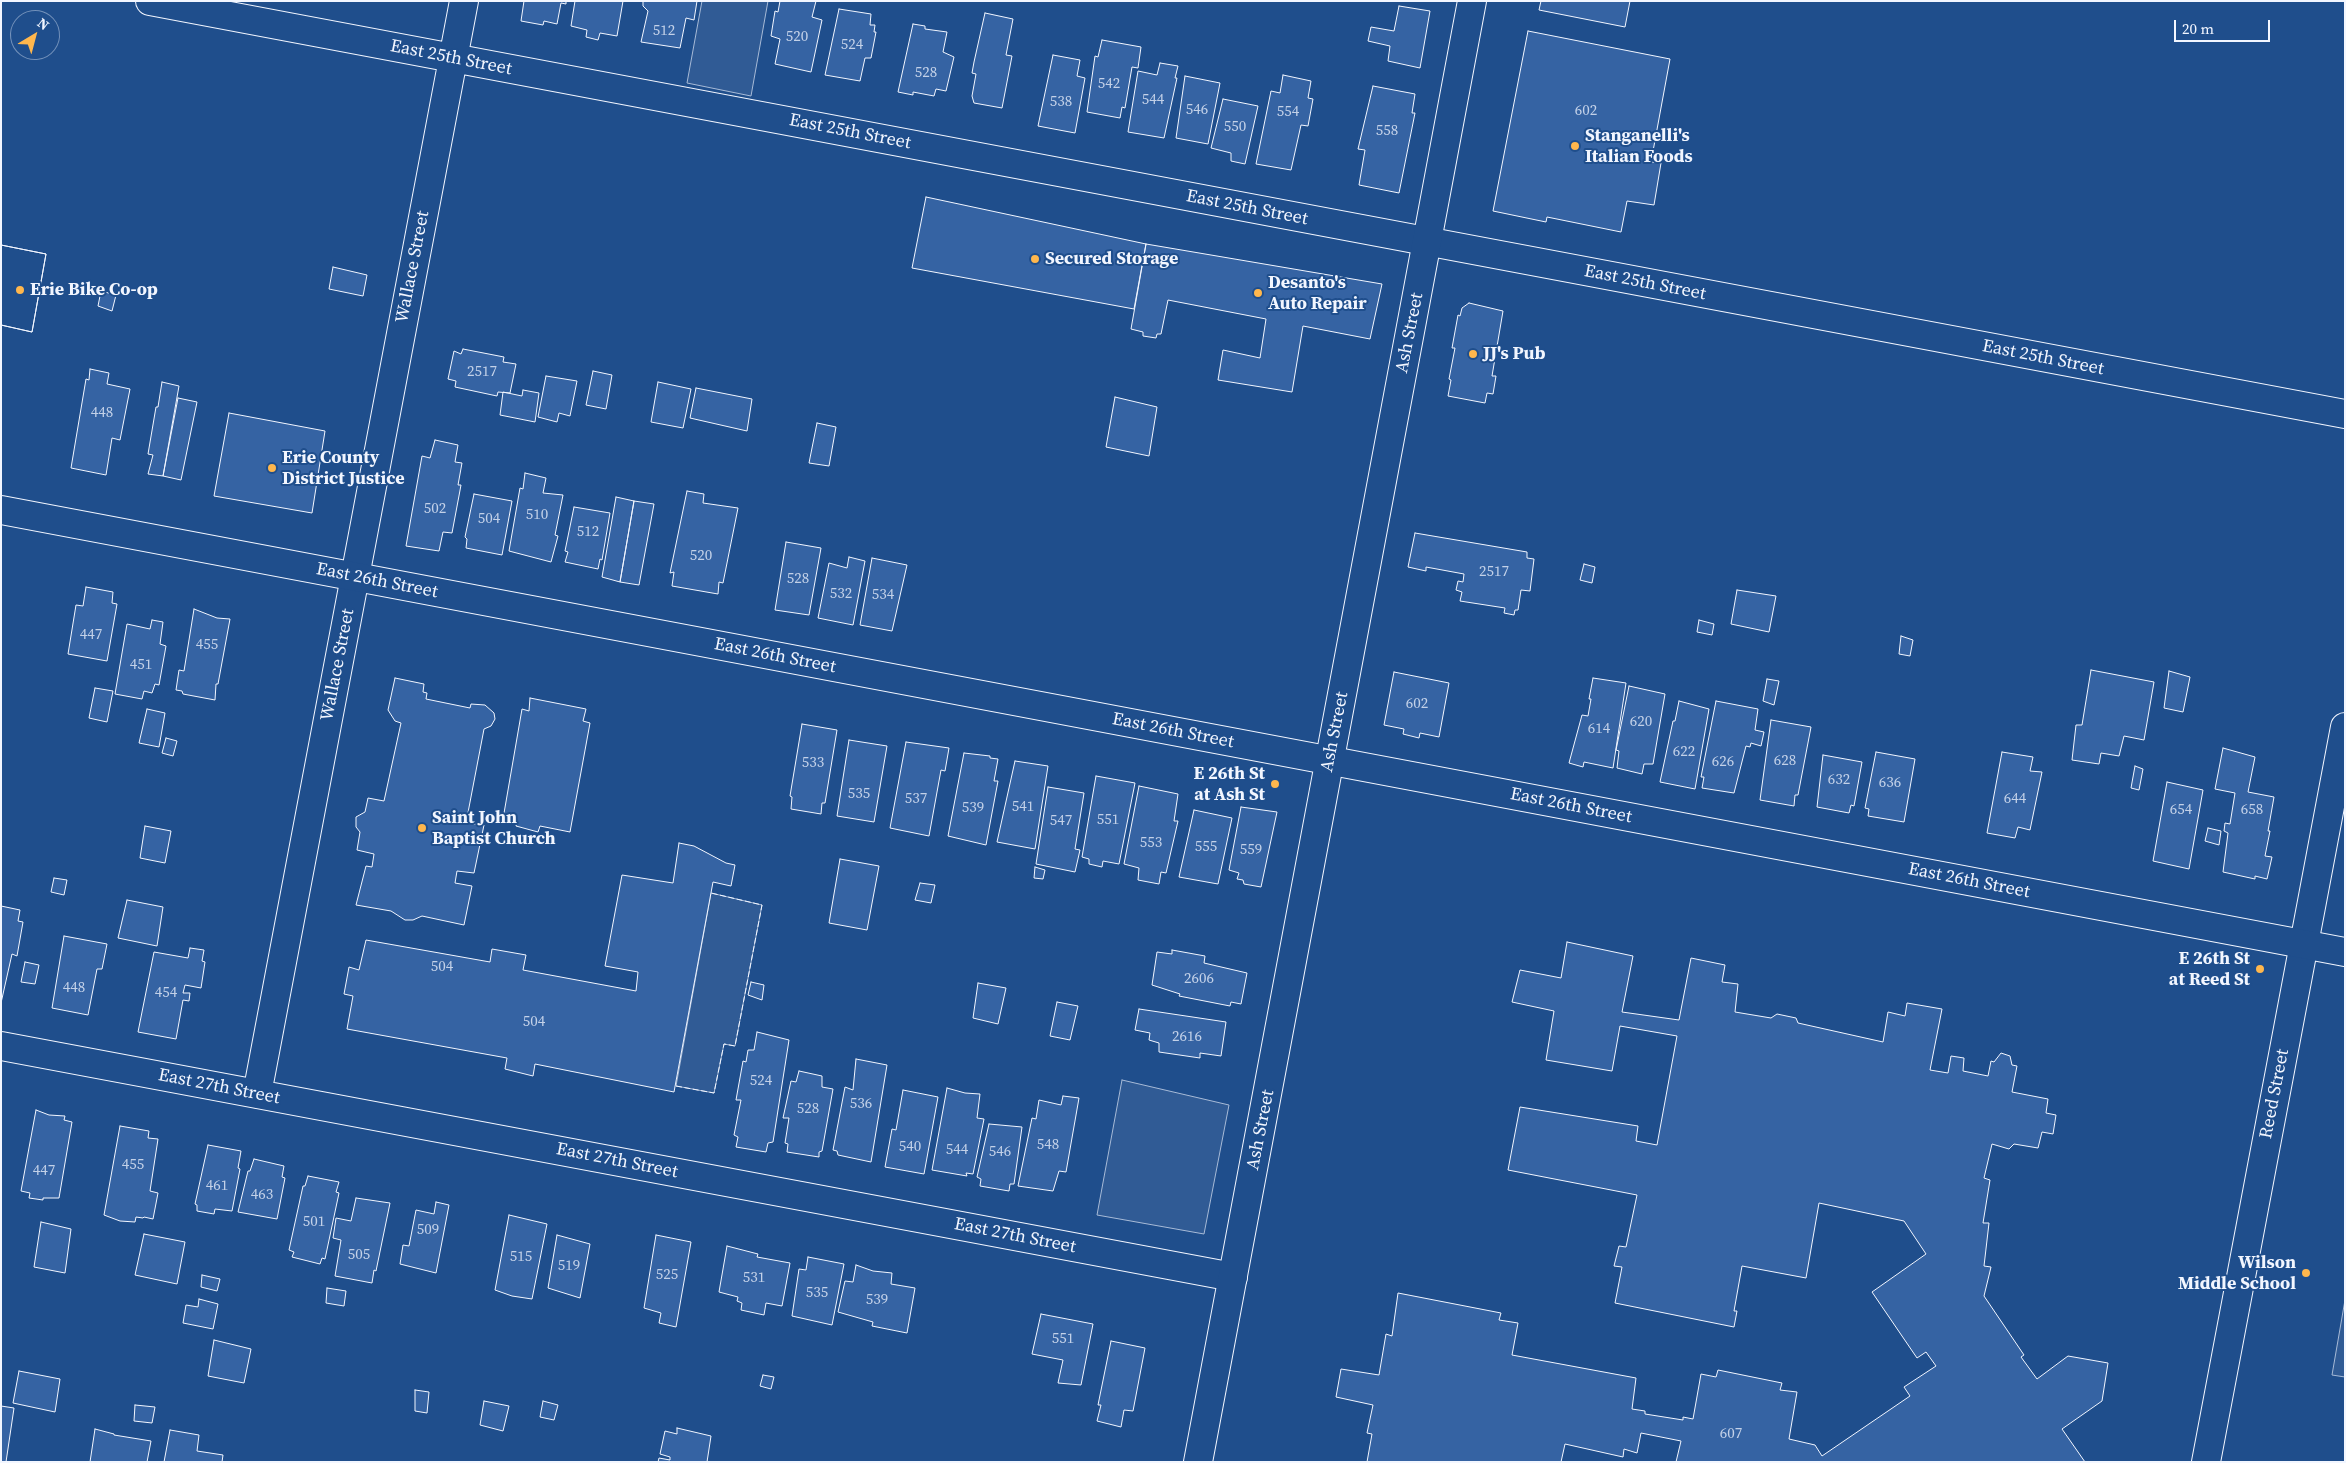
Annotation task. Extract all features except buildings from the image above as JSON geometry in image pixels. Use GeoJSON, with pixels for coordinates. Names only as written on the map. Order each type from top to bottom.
{"type":"FeatureCollection","features":[{"type":"Feature","properties":{"kind":"street","name":"East 25th Street"},"geometry":{"type":"LineString","coordinates":[[150,1],[2345,414]]}},
{"type":"Feature","properties":{"kind":"street","name":"Wallace Street"},"geometry":{"type":"LineString","coordinates":[[257,1094],[464,1]]}},
{"type":"Feature","properties":{"kind":"street","name":"Ash Street"},"geometry":{"type":"LineString","coordinates":[[1198,1462],[1472,1]]}},
{"type":"Feature","properties":{"kind":"street","name":"East 26th Street"},"geometry":{"type":"LineString","coordinates":[[1,510],[2345,952]]}},
{"type":"Feature","properties":{"kind":"street","name":"Reed Street"},"geometry":{"type":"LineString","coordinates":[[2206,1462],[2345,727]]}},
{"type":"Feature","properties":{"kind":"street","name":"East 27th Street"},"geometry":{"type":"LineString","coordinates":[[1,1046],[1233,1277]]}},
{"type":"Feature","properties":{"kind":"shaded area"},"geometry":{"type":"Polygon","coordinates":[[[702,1],[768,1],[751,96],[687,83],[702,1]]]}},
{"type":"Feature","properties":{"kind":"shaded area"},"geometry":{"type":"Polygon","coordinates":[[[711,893],[762,905],[735,1046],[724,1044],[714,1093],[676,1086],[711,893]]]}},
{"type":"Feature","properties":{"kind":"shaded area"},"geometry":{"type":"Polygon","coordinates":[[[1122,1080],[1229,1105],[1204,1234],[1097,1215],[1122,1080]]]}},
{"type":"Feature","properties":{"kind":"shaded area"},"geometry":{"type":"Polygon","coordinates":[[[2345,1300],[2345,1377],[2332,1375],[2345,1300]]]}},
{"type":"Feature","properties":{"kind":"fence"},"geometry":{"type":"LineString","coordinates":[[676,1086],[714,1093],[724,1044],[735,1046],[762,905],[711,893]]}},
{"type":"Feature","properties":{"kind":"place","name":"Stanganelli's Italian Foods"},"geometry":{"type":"Point","coordinates":[1575,146]}},
{"type":"Feature","properties":{"kind":"place","name":"Secured Storage"},"geometry":{"type":"Point","coordinates":[1035,259]}},
{"type":"Feature","properties":{"kind":"place","name":"Erie Bike Co-op"},"geometry":{"type":"Point","coordinates":[20,290]}},
{"type":"Feature","properties":{"kind":"place","name":"Desanto's Auto Repair"},"geometry":{"type":"Point","coordinates":[1258,293]}},
{"type":"Feature","properties":{"kind":"place","name":"JJ's Pub"},"geometry":{"type":"Point","coordinates":[1473,354]}},
{"type":"Feature","properties":{"kind":"place","name":"Erie County District Justice"},"geometry":{"type":"Point","coordinates":[272,468]}},
{"type":"Feature","properties":{"kind":"place","name":"E 26th St at Ash St"},"geometry":{"type":"Point","coordinates":[1275,784]}},
{"type":"Feature","properties":{"kind":"place","name":"Saint John Baptist Church"},"geometry":{"type":"Point","coordinates":[422,828]}},
{"type":"Feature","properties":{"kind":"place","name":"E 26th St at Reed St"},"geometry":{"type":"Point","coordinates":[2260,969]}},
{"type":"Feature","properties":{"kind":"place","name":"Wilson Middle School"},"geometry":{"type":"Point","coordinates":[2306,1273]}}]}
